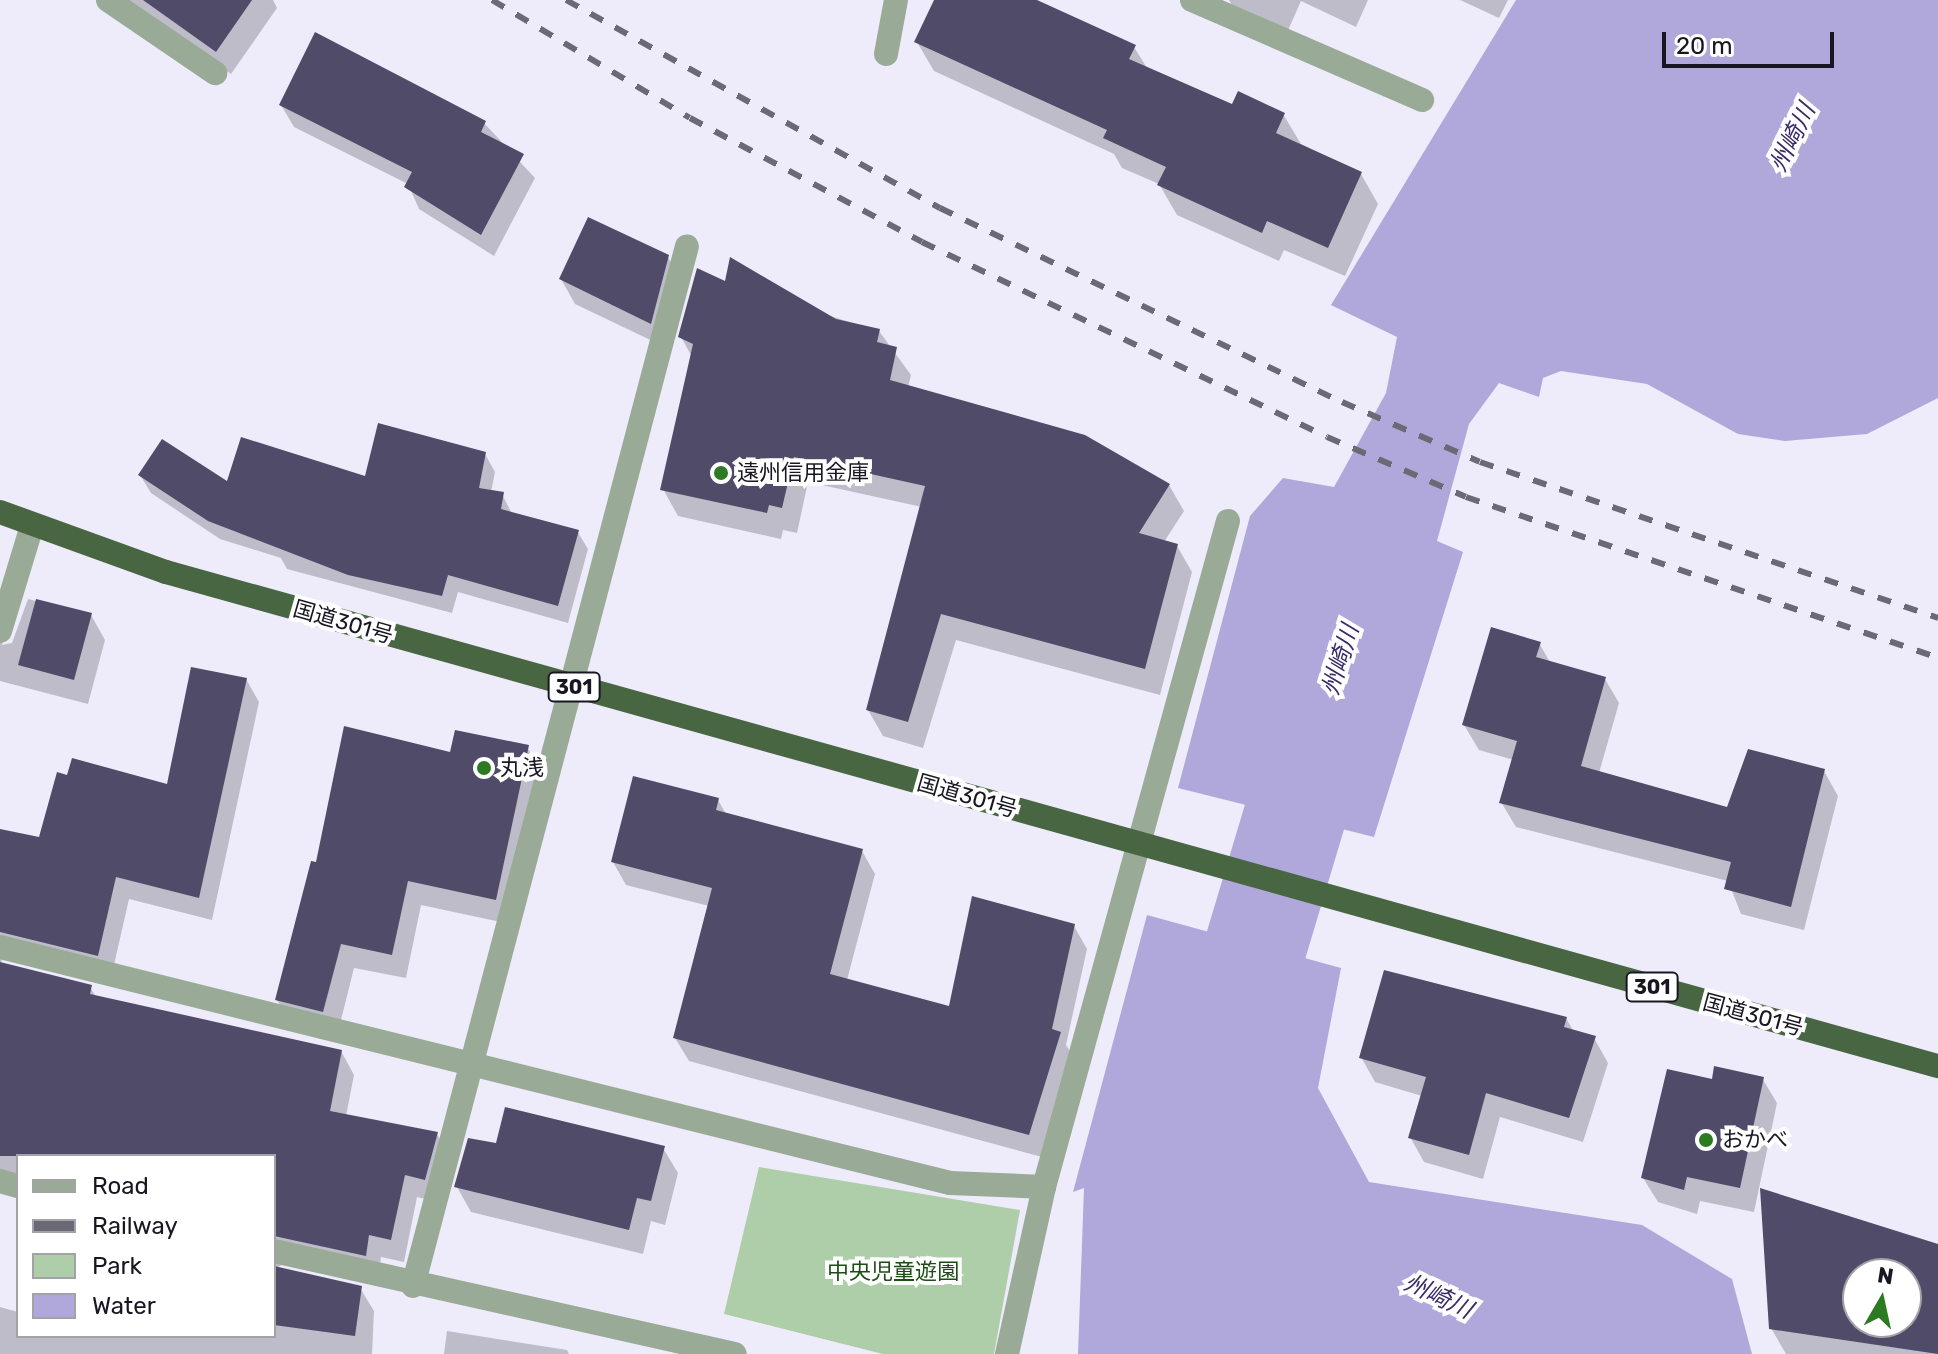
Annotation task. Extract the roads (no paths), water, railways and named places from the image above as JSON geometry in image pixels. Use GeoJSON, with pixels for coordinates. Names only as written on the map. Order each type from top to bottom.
{"type":"FeatureCollection","features":[{"type":"Feature","properties":{"kind":"highway","name":"国道301号"},"geometry":{"type":"LineString","coordinates":[[0,512],[166,572],[1144,848],[1938,1066]]}},
{"type":"Feature","properties":{"kind":"street"},"geometry":{"type":"LineString","coordinates":[[108,0],[215,73]]}},
{"type":"Feature","properties":{"kind":"street"},"geometry":{"type":"LineString","coordinates":[[886,54],[896,0]]}},
{"type":"Feature","properties":{"kind":"street"},"geometry":{"type":"LineString","coordinates":[[1192,0],[1422,100]]}},
{"type":"Feature","properties":{"kind":"street"},"geometry":{"type":"LineString","coordinates":[[413,1286],[566,686],[583,650],[687,246]]}},
{"type":"Feature","properties":{"kind":"street"},"geometry":{"type":"LineString","coordinates":[[1007,1354],[1044,1187],[1144,848],[1228,521]]}},
{"type":"Feature","properties":{"kind":"street"},"geometry":{"type":"LineString","coordinates":[[0,631],[32,526]]}},
{"type":"Feature","properties":{"kind":"street"},"geometry":{"type":"LineString","coordinates":[[0,947],[467,1067],[950,1183],[1044,1187]]}},
{"type":"Feature","properties":{"kind":"street"},"geometry":{"type":"LineString","coordinates":[[276,1252],[413,1286],[735,1354]]}},
{"type":"Feature","properties":{"kind":"water"},"geometry":{"type":"Polygon","coordinates":[[[1516,0],[1938,0],[1938,398],[1867,434],[1785,441],[1738,434],[1647,384],[1561,371],[1543,378],[1539,397],[1499,383],[1469,424],[1437,541],[1463,552],[1374,837],[1178,788],[1250,516],[1283,478],[1334,487],[1386,393],[1397,337],[1331,305],[1516,0]]]}},
{"type":"Feature","properties":{"kind":"water"},"geometry":{"type":"Polygon","coordinates":[[[1147,915],[1341,968],[1318,1088],[1369,1182],[1642,1225],[1732,1279],[1752,1354],[1078,1354],[1084,1188],[1073,1192],[1147,915]]]}},
{"type":"Feature","properties":{"kind":"waterway","name":"州崎川"},"geometry":{"type":"LineString","coordinates":[[1225,1082],[1224,1052],[1335,681]]}},
{"type":"Feature","properties":{"kind":"railway"},"geometry":{"type":"LineString","coordinates":[[492,0],[690,118],[922,242],[1327,437],[1466,497],[1938,658]]}},
{"type":"Feature","properties":{"kind":"railway"},"geometry":{"type":"LineString","coordinates":[[566,0],[940,208],[1342,402],[1480,462],[1938,618]]}},
{"type":"Feature","properties":{"kind":"place","name":"遠州信用金庫"},"geometry":{"type":"Point","coordinates":[721,473]}},
{"type":"Feature","properties":{"kind":"place","name":"丸浅"},"geometry":{"type":"Point","coordinates":[484,768]}},
{"type":"Feature","properties":{"kind":"place","name":"おかべ"},"geometry":{"type":"Point","coordinates":[1706,1140]}},
{"type":"Feature","properties":{"kind":"park label","name":"中央児童遊園"},"geometry":{"type":"Point","coordinates":[893,1272]}}]}
